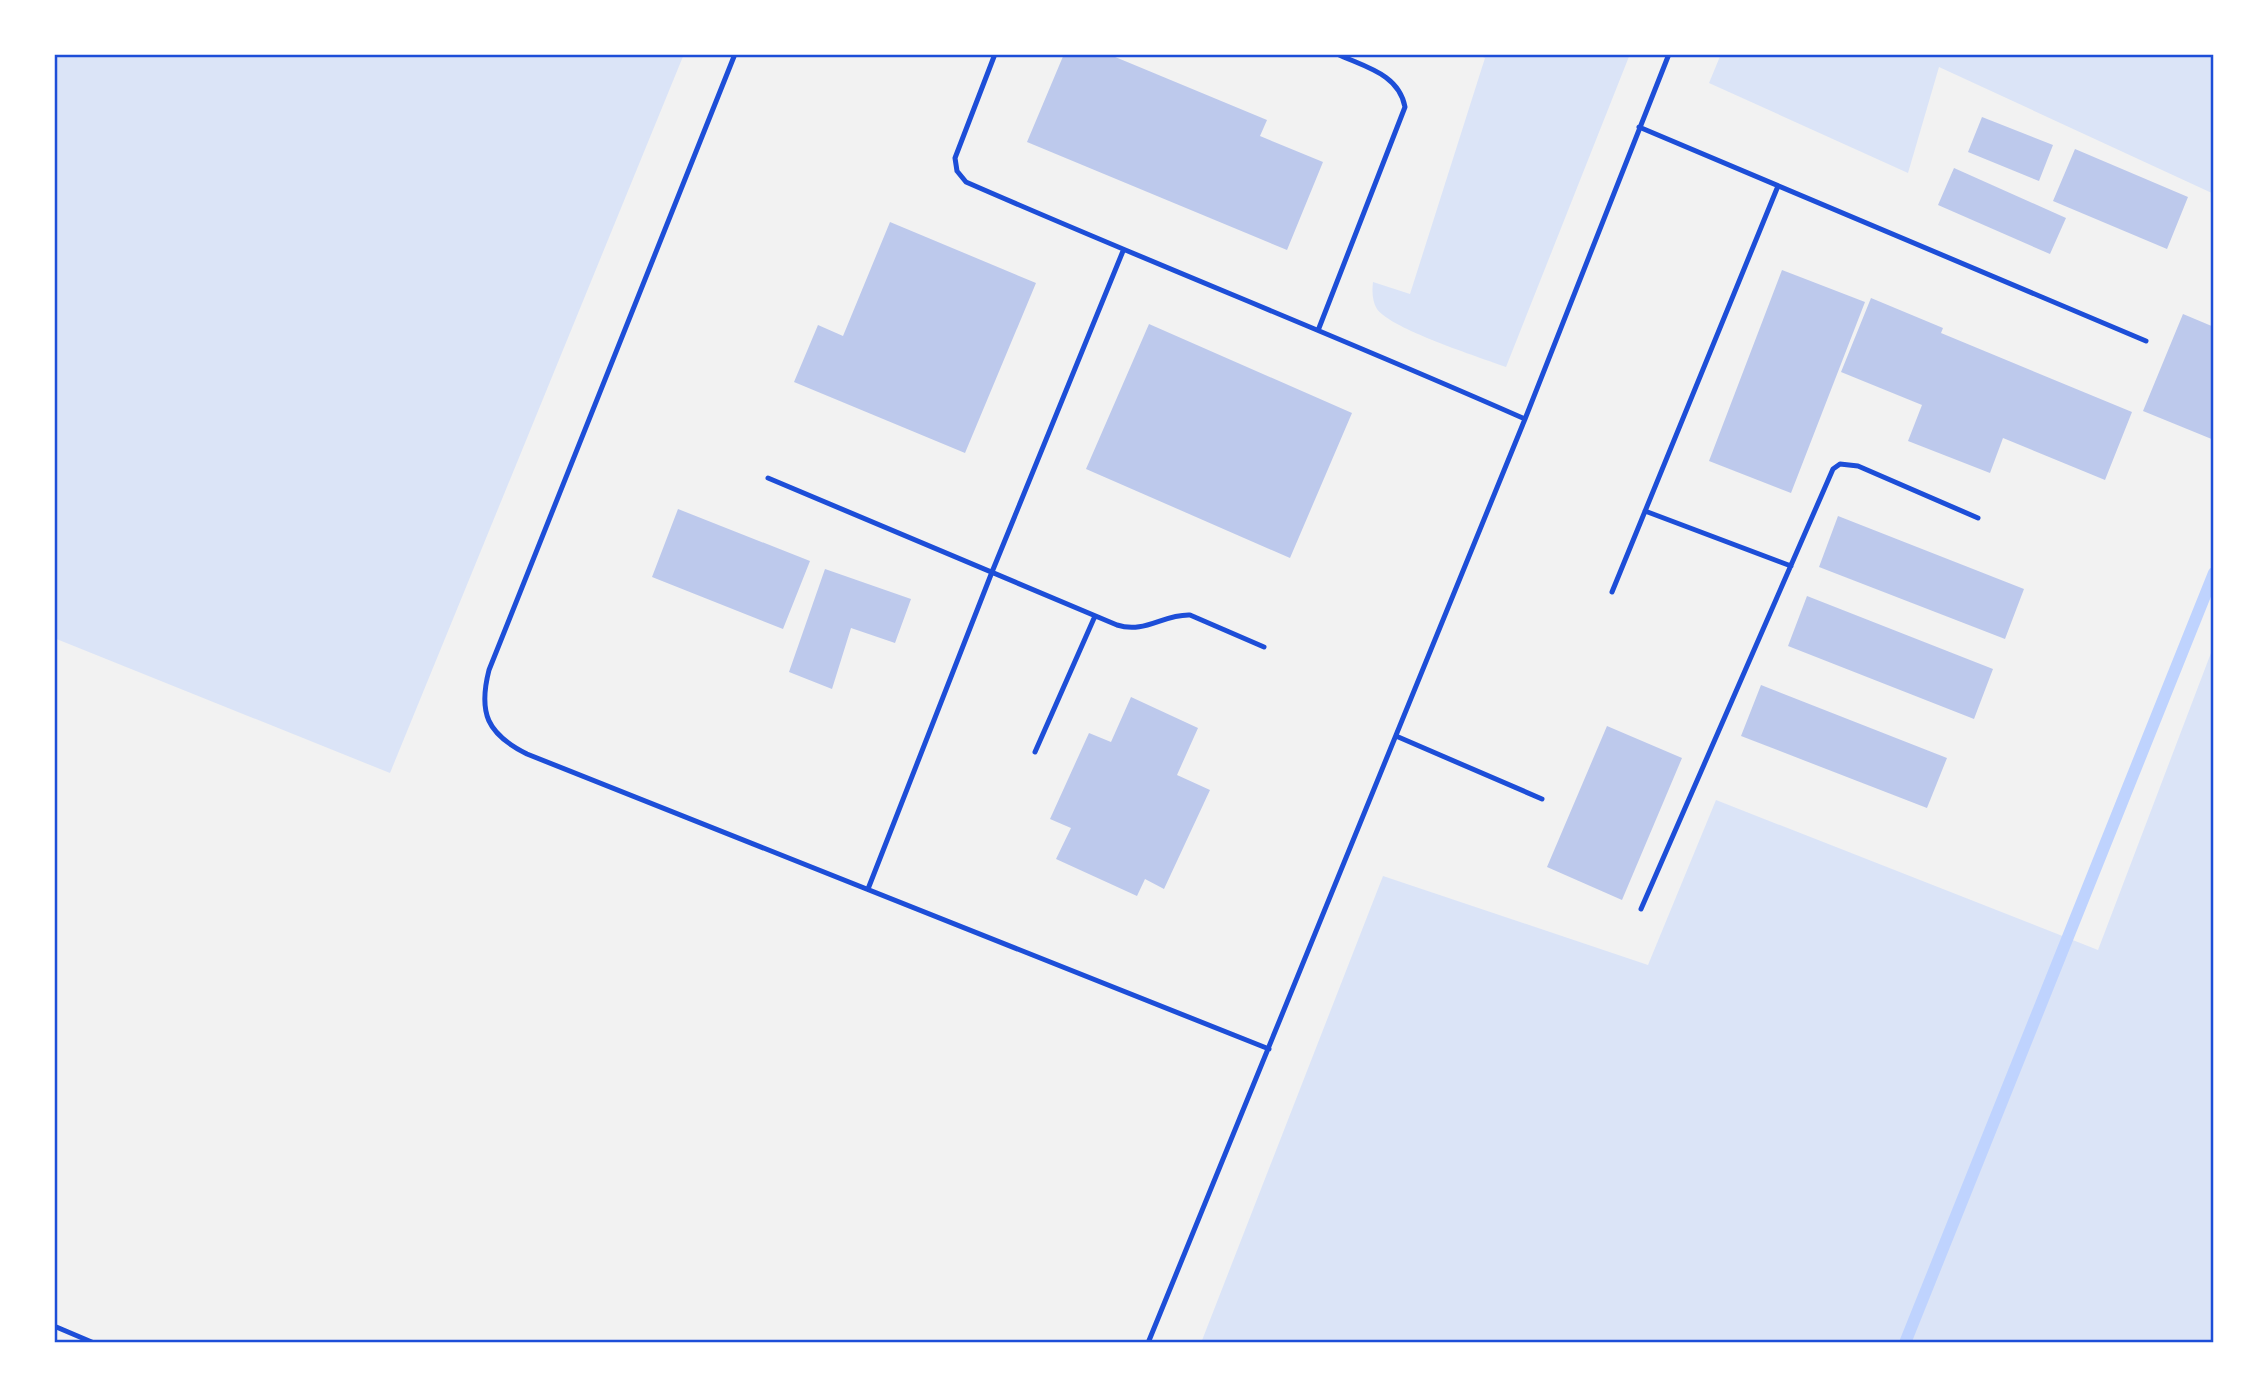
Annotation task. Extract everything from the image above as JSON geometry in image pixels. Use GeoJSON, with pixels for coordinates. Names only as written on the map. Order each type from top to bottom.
{"type":"FeatureCollection","features":[{"type":"Feature","properties":{"kind":"lane"},"geometry":{"type":"LineString","coordinates":[[735,54],[489,670],[483,696],[488,721],[503,743],[1269,1049]]}},
{"type":"Feature","properties":{"kind":"lane"},"geometry":{"type":"LineString","coordinates":[[995,54],[955,158],[957,171],[966,181],[1123,251],[1319,328],[1525,419]]}},
{"type":"Feature","properties":{"kind":"lane"},"geometry":{"type":"LineString","coordinates":[[1319,328],[1405,107],[1403,93],[1394,80],[1337,54]]}},
{"type":"Feature","properties":{"kind":"lane"},"geometry":{"type":"LineString","coordinates":[[1148,1343],[1525,419],[1669,54]]}},
{"type":"Feature","properties":{"kind":"lane"},"geometry":{"type":"LineString","coordinates":[[1639,127],[2146,341]]}},
{"type":"Feature","properties":{"kind":"lane"},"geometry":{"type":"LineString","coordinates":[[1612,592],[1778,186]]}},
{"type":"Feature","properties":{"kind":"lane"},"geometry":{"type":"LineString","coordinates":[[868,889],[992,572],[1123,251]]}},
{"type":"Feature","properties":{"kind":"lane"},"geometry":{"type":"LineString","coordinates":[[1641,909],[1829,477],[1840,464],[1858,466],[1978,518]]}},
{"type":"Feature","properties":{"kind":"lane"},"geometry":{"type":"LineString","coordinates":[[768,478],[1095,615],[1137,629],[1178,615],[1190,615],[1264,647]]}},
{"type":"Feature","properties":{"kind":"lane"},"geometry":{"type":"LineString","coordinates":[[1645,511],[1791,566]]}},
{"type":"Feature","properties":{"kind":"lane"},"geometry":{"type":"LineString","coordinates":[[1035,752],[1095,615]]}},
{"type":"Feature","properties":{"kind":"lane"},"geometry":{"type":"LineString","coordinates":[[1396,736],[1542,799]]}},
{"type":"Feature","properties":{"kind":"lane"},"geometry":{"type":"LineString","coordinates":[[54,1326],[94,1343]]}},
{"type":"Feature","properties":{"kind":"shaded area"},"geometry":{"type":"Polygon","coordinates":[[[58,54],[684,54],[390,773],[54,638],[54,65],[58,54]]]}},
{"type":"Feature","properties":{"kind":"shaded area"},"geometry":{"type":"Polygon","coordinates":[[[1476,54],[1630,54],[1506,367],[1399,325],[1377,309],[1373,296],[1373,282],[1410,294],[1485,58],[1476,54]]]}},
{"type":"Feature","properties":{"kind":"shaded area"},"geometry":{"type":"Polygon","coordinates":[[[1721,54],[2214,54],[2214,194],[1939,67],[1908,173],[1709,83],[1721,54]]]}},
{"type":"Feature","properties":{"kind":"shaded area"},"geometry":{"type":"Polygon","coordinates":[[[2214,645],[2214,1343],[1201,1343],[1383,876],[1648,965],[1716,800],[2098,950],[2214,645]]]}},
{"type":"Feature","properties":{"kind":"building"},"geometry":{"type":"Polygon","coordinates":[[[1064,54],[1108,54],[1267,120],[1260,136],[1323,162],[1287,250],[1027,142],[1064,54]]]}},
{"type":"Feature","properties":{"kind":"building"},"geometry":{"type":"Polygon","coordinates":[[[1982,117],[2053,145],[2039,181],[1968,152],[1982,117]]]}},
{"type":"Feature","properties":{"kind":"building"},"geometry":{"type":"Polygon","coordinates":[[[2075,149],[2188,197],[2167,249],[2053,201],[2075,149]]]}},
{"type":"Feature","properties":{"kind":"building"},"geometry":{"type":"Polygon","coordinates":[[[1954,168],[2066,218],[2050,254],[1938,205],[1954,168]]]}},
{"type":"Feature","properties":{"kind":"building"},"geometry":{"type":"Polygon","coordinates":[[[890,222],[1036,283],[965,453],[794,382],[818,325],[843,336],[890,222]]]}},
{"type":"Feature","properties":{"kind":"building"},"geometry":{"type":"Polygon","coordinates":[[[1782,270],[1865,302],[1791,493],[1709,461],[1782,270]]]}},
{"type":"Feature","properties":{"kind":"building"},"geometry":{"type":"Polygon","coordinates":[[[1871,298],[1943,328],[1941,333],[2132,412],[2105,480],[2003,438],[1990,473],[1908,441],[1922,405],[1841,372],[1871,298]]]}},
{"type":"Feature","properties":{"kind":"building"},"geometry":{"type":"Polygon","coordinates":[[[2183,314],[2214,327],[2214,440],[2143,411],[2183,314]]]}},
{"type":"Feature","properties":{"kind":"building"},"geometry":{"type":"Polygon","coordinates":[[[1149,324],[1352,413],[1290,558],[1086,469],[1149,324]]]}},
{"type":"Feature","properties":{"kind":"building"},"geometry":{"type":"Polygon","coordinates":[[[678,509],[810,561],[783,629],[652,577],[678,509]]]}},
{"type":"Feature","properties":{"kind":"building"},"geometry":{"type":"Polygon","coordinates":[[[1838,516],[2024,589],[2005,639],[1819,567],[1838,516]]]}},
{"type":"Feature","properties":{"kind":"building"},"geometry":{"type":"Polygon","coordinates":[[[825,569],[911,599],[895,643],[851,628],[832,689],[789,672],[825,569]]]}},
{"type":"Feature","properties":{"kind":"building"},"geometry":{"type":"Polygon","coordinates":[[[1807,596],[1993,669],[1974,719],[1788,646],[1807,596]]]}},
{"type":"Feature","properties":{"kind":"building"},"geometry":{"type":"Polygon","coordinates":[[[1761,685],[1947,758],[1927,808],[1741,736],[1761,685]]]}},
{"type":"Feature","properties":{"kind":"building"},"geometry":{"type":"Polygon","coordinates":[[[1131,697],[1198,728],[1177,775],[1210,790],[1164,889],[1145,879],[1137,896],[1056,859],[1071,828],[1050,819],[1089,733],[1111,742],[1131,697]]]}},
{"type":"Feature","properties":{"kind":"building"},"geometry":{"type":"Polygon","coordinates":[[[1607,726],[1682,758],[1622,900],[1547,867],[1607,726]]]}},
{"type":"Feature","properties":{"kind":"waterway"},"geometry":{"type":"LineString","coordinates":[[1905,1343],[2214,573]]}}]}
